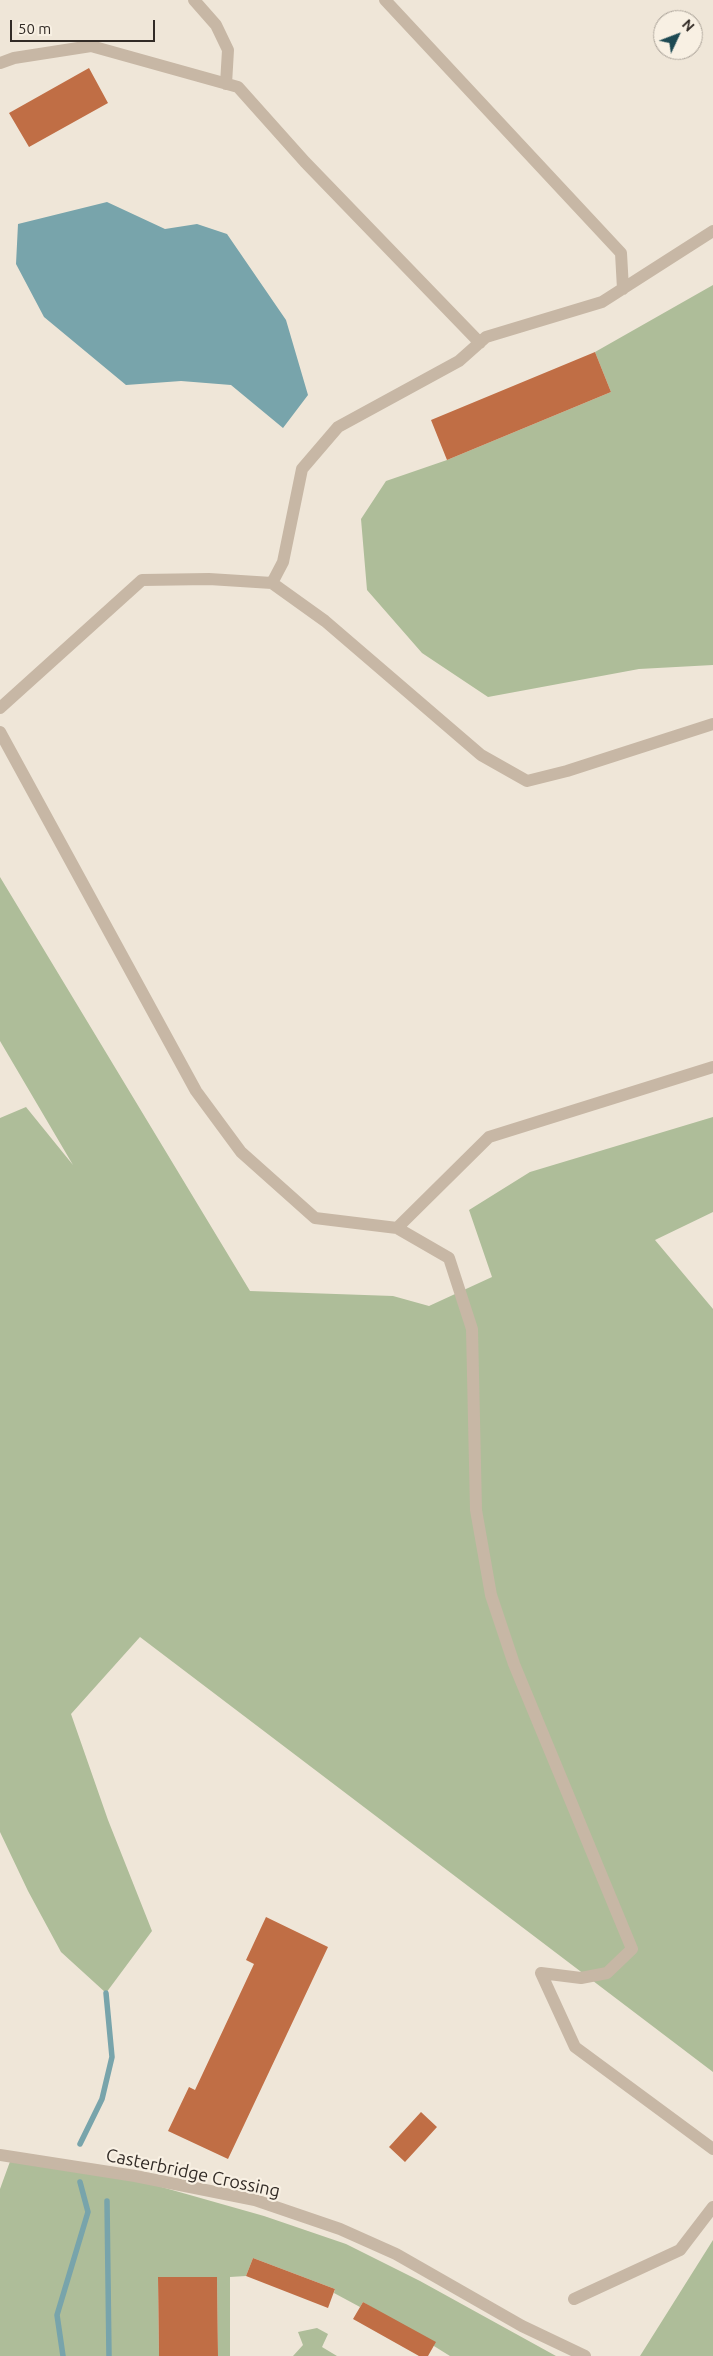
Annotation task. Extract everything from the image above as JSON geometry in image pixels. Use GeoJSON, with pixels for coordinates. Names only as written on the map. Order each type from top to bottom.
{"type":"FeatureCollection","features":[{"type":"Feature","properties":{"kind":"street"},"geometry":{"type":"LineString","coordinates":[[194,0],[216,25],[228,50],[226,84]]}},
{"type":"Feature","properties":{"kind":"street"},"geometry":{"type":"LineString","coordinates":[[385,0],[621,253],[623,289]]}},
{"type":"Feature","properties":{"kind":"street"},"geometry":{"type":"LineString","coordinates":[[0,63],[14,58],[91,46],[238,87],[305,162],[480,343]]}},
{"type":"Feature","properties":{"kind":"street"},"geometry":{"type":"LineString","coordinates":[[272,583],[282,562],[302,469],[338,427],[459,361],[486,337],[602,302],[713,231]]}},
{"type":"Feature","properties":{"kind":"street"},"geometry":{"type":"LineString","coordinates":[[0,708],[142,580],[209,579],[272,583],[325,621],[481,755],[527,781],[567,771],[713,724]]}},
{"type":"Feature","properties":{"kind":"street"},"geometry":{"type":"LineString","coordinates":[[0,732],[196,1091],[241,1152],[315,1218],[397,1228],[449,1258],[472,1329],[476,1510],[491,1595],[514,1664],[632,1949],[607,1972],[581,1978],[541,1973],[575,2047],[713,2149]]}},
{"type":"Feature","properties":{"kind":"street"},"geometry":{"type":"LineString","coordinates":[[397,1228],[489,1137],[713,1067]]}},
{"type":"Feature","properties":{"kind":"street","name":"Casterbridge Crossing"},"geometry":{"type":"LineString","coordinates":[[0,2154],[135,2176],[255,2200],[340,2229],[396,2254],[522,2326],[585,2356]]}},
{"type":"Feature","properties":{"kind":"street"},"geometry":{"type":"LineString","coordinates":[[574,2299],[680,2250],[713,2207]]}},
{"type":"Feature","properties":{"kind":"green space"},"geometry":{"type":"Polygon","coordinates":[[[713,285],[713,665],[639,669],[488,697],[422,653],[367,590],[361,519],[386,481],[447,460],[611,392],[595,352],[713,285]]]}},
{"type":"Feature","properties":{"kind":"green space"},"geometry":{"type":"Polygon","coordinates":[[[0,877],[250,1291],[393,1296],[429,1306],[492,1277],[469,1210],[530,1172],[713,1117],[713,1212],[655,1240],[713,1309],[713,2072],[140,1637],[71,1714],[108,1820],[152,1931],[106,1993],[61,1952],[28,1891],[0,1832],[0,1118],[26,1107],[73,1165],[0,1041],[0,877]]]}},
{"type":"Feature","properties":{"kind":"green space"},"geometry":{"type":"Polygon","coordinates":[[[12,2156],[105,2171],[264,2216],[346,2244],[420,2281],[556,2356],[450,2356],[363,2302],[360,2307],[334,2293],[335,2289],[253,2258],[246,2276],[230,2277],[230,2356],[218,2356],[217,2277],[158,2278],[159,2356],[0,2356],[0,2189],[12,2156]]]}},
{"type":"Feature","properties":{"kind":"green space"},"geometry":{"type":"Polygon","coordinates":[[[713,2240],[713,2356],[640,2356],[713,2240]]]}},
{"type":"Feature","properties":{"kind":"green space"},"geometry":{"type":"Polygon","coordinates":[[[317,2328],[328,2334],[322,2347],[337,2356],[293,2356],[303,2345],[298,2332],[317,2328]]]}},
{"type":"Feature","properties":{"kind":"water"},"geometry":{"type":"Polygon","coordinates":[[[107,202],[165,229],[197,224],[227,234],[286,320],[308,395],[283,428],[231,385],[181,381],[126,385],[44,317],[16,264],[18,224],[107,202]]]}},
{"type":"Feature","properties":{"kind":"building"},"geometry":{"type":"Polygon","coordinates":[[[89,68],[108,103],[29,147],[9,113],[89,68]]]}},
{"type":"Feature","properties":{"kind":"building"},"geometry":{"type":"Polygon","coordinates":[[[595,352],[611,392],[447,460],[431,420],[595,352]]]}},
{"type":"Feature","properties":{"kind":"building"},"geometry":{"type":"Polygon","coordinates":[[[266,1917],[328,1947],[228,2159],[168,2131],[189,2087],[195,2090],[254,1964],[246,1960],[266,1917]]]}},
{"type":"Feature","properties":{"kind":"building"},"geometry":{"type":"Polygon","coordinates":[[[421,2112],[437,2127],[405,2162],[389,2147],[421,2112]]]}},
{"type":"Feature","properties":{"kind":"building"},"geometry":{"type":"Polygon","coordinates":[[[253,2258],[335,2289],[328,2308],[246,2276],[253,2258]]]}},
{"type":"Feature","properties":{"kind":"building"},"geometry":{"type":"Polygon","coordinates":[[[158,2277],[217,2277],[218,2356],[159,2356],[158,2277]]]}},
{"type":"Feature","properties":{"kind":"building"},"geometry":{"type":"Polygon","coordinates":[[[363,2302],[436,2342],[428,2356],[419,2356],[353,2319],[363,2302]]]}},
{"type":"Feature","properties":{"kind":"waterway"},"geometry":{"type":"LineString","coordinates":[[80,2144],[102,2099],[112,2057],[106,1993]]}},
{"type":"Feature","properties":{"kind":"waterway"},"geometry":{"type":"LineString","coordinates":[[63,2356],[57,2315],[88,2212],[80,2182]]}},
{"type":"Feature","properties":{"kind":"waterway"},"geometry":{"type":"LineString","coordinates":[[107,2201],[109,2356]]}}]}
